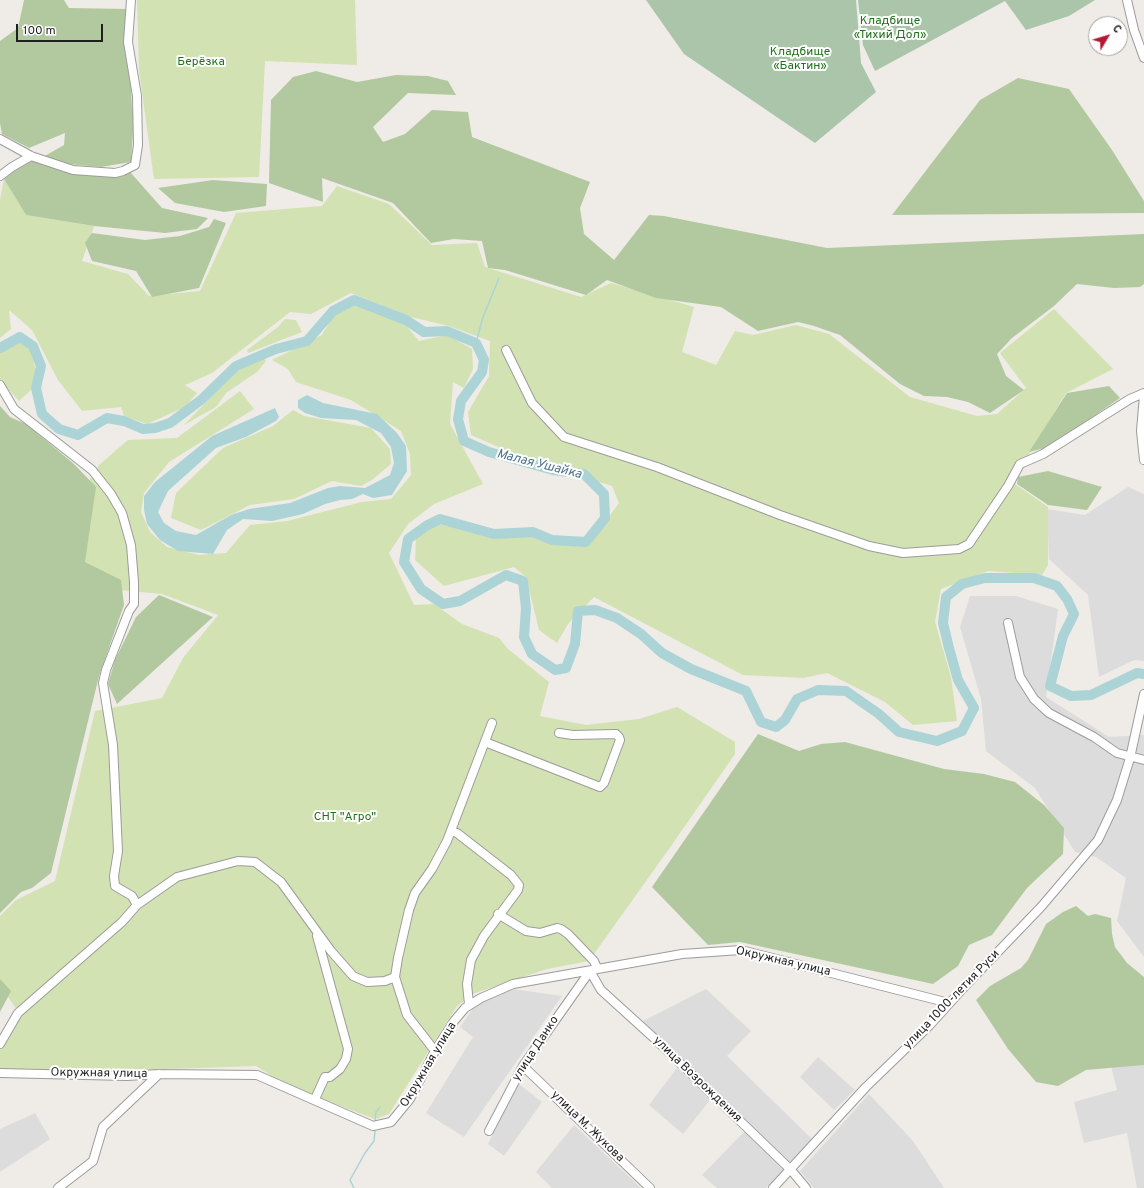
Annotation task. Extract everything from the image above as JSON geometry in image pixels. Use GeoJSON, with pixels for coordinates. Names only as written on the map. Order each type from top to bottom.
{"type":"FeatureCollection","features":[{"type":"Feature","properties":{"kind":"street"},"geometry":{"type":"LineString","coordinates":[[0,138],[31,156],[72,170],[101,172],[123,171],[135,165],[138,145],[137,96],[128,42],[131,0]]}},
{"type":"Feature","properties":{"kind":"street"},"geometry":{"type":"LineString","coordinates":[[1126,0],[1134,30],[1144,58]]}},
{"type":"Feature","properties":{"kind":"street"},"geometry":{"type":"LineString","coordinates":[[0,176],[31,156]]}},
{"type":"Feature","properties":{"kind":"street"},"geometry":{"type":"LineString","coordinates":[[506,350],[532,403],[564,437],[657,467],[780,515],[863,544],[903,553],[959,550],[969,544],[1008,486],[1020,464],[1043,454],[1130,399],[1144,394],[1141,431],[1144,460]]}},
{"type":"Feature","properties":{"kind":"street"},"geometry":{"type":"LineString","coordinates":[[0,385],[14,409],[92,470],[111,494],[122,512],[126,526],[132,557],[134,604],[129,610],[106,670],[103,683],[113,745],[118,851],[114,876],[115,886],[132,896],[136,906]]}},
{"type":"Feature","properties":{"kind":"street"},"geometry":{"type":"LineString","coordinates":[[1008,623],[1020,677],[1034,699],[1049,713],[1094,737],[1117,753],[1130,758],[1144,760]]}},
{"type":"Feature","properties":{"kind":"street","name":"улица 1000-летия Руси"},"geometry":{"type":"LineString","coordinates":[[773,1188],[866,1087],[929,1026],[1041,907],[1085,857],[1101,834],[1117,800],[1130,758],[1144,694]]}},
{"type":"Feature","properties":{"kind":"street"},"geometry":{"type":"LineString","coordinates":[[435,1051],[407,1015],[395,977],[409,910],[415,893],[440,856],[492,723]]}},
{"type":"Feature","properties":{"kind":"street"},"geometry":{"type":"LineString","coordinates":[[485,742],[600,787],[604,783],[620,740],[619,737],[616,734],[573,735],[560,733]]}},
{"type":"Feature","properties":{"kind":"street"},"geometry":{"type":"LineString","coordinates":[[451,831],[457,833],[518,881],[519,884],[518,890],[498,914],[471,960],[467,984],[469,1004]]}},
{"type":"Feature","properties":{"kind":"street"},"geometry":{"type":"LineString","coordinates":[[0,1044],[18,1013],[122,922],[136,906],[177,877],[191,872],[245,861],[255,862],[281,882],[314,928],[353,976],[367,982],[385,981],[395,977]]}},
{"type":"Feature","properties":{"kind":"street","name":"улица Возрождения"},"geometry":{"type":"LineString","coordinates":[[498,914],[526,931],[540,934],[557,928],[568,934],[594,961],[594,970],[601,990],[791,1170],[806,1188]]}},
{"type":"Feature","properties":{"kind":"street"},"geometry":{"type":"LineString","coordinates":[[314,928],[348,1049],[346,1059],[340,1069],[330,1077],[325,1077],[315,1099]]}},
{"type":"Feature","properties":{"kind":"street","name":"Окружная улица"},"geometry":{"type":"LineString","coordinates":[[0,1074],[126,1076],[159,1074],[257,1075],[315,1099],[373,1126],[391,1122],[410,1099],[435,1051],[454,1021],[469,1004],[513,984],[682,954],[741,950],[949,1003]]}},
{"type":"Feature","properties":{"kind":"street","name":"улица Данко"},"geometry":{"type":"LineString","coordinates":[[489,1131],[523,1066],[594,970]]}},
{"type":"Feature","properties":{"kind":"street","name":"улица М. Жукова"},"geometry":{"type":"LineString","coordinates":[[523,1066],[650,1188]]}},
{"type":"Feature","properties":{"kind":"street"},"geometry":{"type":"LineString","coordinates":[[58,1188],[93,1161],[103,1127],[159,1074]]}},
{"type":"Feature","properties":{"kind":"shaded area"},"geometry":{"type":"Polygon","coordinates":[[[1128,487],[1144,494],[1144,661],[1134,660],[1099,677],[1088,595],[1049,559],[1047,509],[1085,515],[1128,487]]]}},
{"type":"Feature","properties":{"kind":"shaded area"},"geometry":{"type":"Polygon","coordinates":[[[970,596],[1016,596],[1058,609],[1046,697],[1109,737],[1144,735],[1144,957],[1117,921],[1126,878],[1096,857],[1075,852],[1035,788],[986,751],[981,699],[960,627],[970,596]]]}},
{"type":"Feature","properties":{"kind":"shaded area"},"geometry":{"type":"Polygon","coordinates":[[[513,989],[562,996],[464,1137],[426,1113],[473,1037],[460,1027],[481,997],[513,989]]]}},
{"type":"Feature","properties":{"kind":"shaded area"},"geometry":{"type":"Polygon","coordinates":[[[706,989],[751,1031],[727,1056],[812,1139],[789,1163],[643,1021],[706,989]]]}},
{"type":"Feature","properties":{"kind":"shaded area"},"geometry":{"type":"Polygon","coordinates":[[[818,1057],[855,1090],[834,1110],[800,1077],[818,1057]]]}},
{"type":"Feature","properties":{"kind":"shaded area"},"geometry":{"type":"Polygon","coordinates":[[[1109,1058],[1144,1059],[1144,1188],[1137,1188],[1127,1133],[1084,1143],[1074,1102],[1117,1090],[1109,1058]]]}},
{"type":"Feature","properties":{"kind":"shaded area"},"geometry":{"type":"Polygon","coordinates":[[[677,1068],[711,1099],[683,1134],[649,1105],[677,1068]]]}},
{"type":"Feature","properties":{"kind":"shaded area"},"geometry":{"type":"Polygon","coordinates":[[[519,1084],[542,1102],[504,1156],[488,1144],[519,1084]]]}},
{"type":"Feature","properties":{"kind":"shaded area"},"geometry":{"type":"Polygon","coordinates":[[[869,1094],[913,1141],[944,1188],[814,1188],[800,1171],[869,1094]]]}},
{"type":"Feature","properties":{"kind":"shaded area"},"geometry":{"type":"Polygon","coordinates":[[[35,1113],[50,1139],[0,1172],[0,1129],[35,1113]]]}},
{"type":"Feature","properties":{"kind":"shaded area"},"geometry":{"type":"Polygon","coordinates":[[[574,1125],[641,1188],[552,1188],[536,1172],[574,1125]]]}},
{"type":"Feature","properties":{"kind":"shaded area"},"geometry":{"type":"Polygon","coordinates":[[[746,1130],[785,1168],[766,1188],[717,1188],[702,1175],[746,1130]]]}},
{"type":"Feature","properties":{"kind":"green space"},"geometry":{"type":"Polygon","coordinates":[[[24,0],[64,0],[69,8],[127,9],[132,108],[134,115],[131,162],[101,167],[68,164],[43,157],[64,145],[65,133],[29,148],[2,134],[0,123],[0,41],[18,28],[24,0]]]}},
{"type":"Feature","properties":{"kind":"green space","name":"Берёзка"},"geometry":{"type":"Polygon","coordinates":[[[137,0],[355,0],[357,65],[265,61],[259,177],[154,179],[139,70],[137,0]]]}},
{"type":"Feature","properties":{"kind":"green space","name":"Кладбище «Бактин»"},"geometry":{"type":"Polygon","coordinates":[[[646,0],[856,0],[861,63],[876,92],[815,143],[684,54],[646,0]]]}},
{"type":"Feature","properties":{"kind":"green space","name":"Кладбище «Тихий Дол»"},"geometry":{"type":"Polygon","coordinates":[[[858,0],[1095,0],[1069,16],[1026,30],[1005,1],[875,71],[863,45],[858,0]]]}},
{"type":"Feature","properties":{"kind":"green space"},"geometry":{"type":"Polygon","coordinates":[[[316,71],[357,82],[396,75],[428,76],[448,81],[456,95],[408,93],[373,127],[383,142],[405,134],[432,110],[468,112],[472,137],[590,182],[580,208],[584,234],[614,260],[649,215],[664,216],[827,248],[1144,234],[1144,284],[1140,287],[1114,288],[1077,284],[1054,306],[1012,338],[997,354],[1006,376],[1024,390],[990,413],[968,402],[947,397],[924,396],[900,384],[840,335],[814,326],[798,322],[758,331],[721,307],[656,298],[607,280],[586,295],[505,270],[488,268],[482,241],[454,239],[431,243],[393,203],[322,178],[323,202],[269,183],[271,100],[293,77],[316,71]]]}},
{"type":"Feature","properties":{"kind":"green space"},"geometry":{"type":"Polygon","coordinates":[[[1018,78],[1069,89],[1112,150],[1144,201],[1144,213],[892,215],[980,100],[1018,78]]]}},
{"type":"Feature","properties":{"kind":"green space"},"geometry":{"type":"Polygon","coordinates":[[[30,160],[51,167],[101,175],[131,173],[162,208],[208,218],[197,229],[165,233],[94,226],[26,215],[4,179],[30,160]]]}},
{"type":"Feature","properties":{"kind":"green space"},"geometry":{"type":"Polygon","coordinates":[[[4,179],[26,215],[94,226],[82,261],[128,274],[149,296],[200,291],[236,213],[322,206],[337,186],[389,204],[432,245],[477,243],[485,267],[581,297],[611,283],[694,307],[682,352],[716,365],[735,331],[753,335],[796,325],[829,334],[910,397],[977,416],[997,414],[1026,388],[1000,353],[1054,309],[1113,369],[1066,393],[1028,456],[1015,484],[1048,507],[1048,565],[1042,575],[988,571],[941,589],[935,622],[951,677],[957,721],[913,725],[885,702],[827,673],[803,678],[743,675],[594,597],[568,624],[557,643],[539,630],[526,577],[514,567],[444,586],[415,560],[416,538],[438,524],[471,530],[528,533],[587,547],[619,503],[612,486],[523,458],[471,435],[468,412],[489,376],[490,341],[449,326],[411,317],[351,293],[311,314],[290,312],[212,373],[185,385],[197,393],[185,407],[147,424],[124,416],[121,407],[82,411],[58,380],[32,330],[9,310],[11,329],[0,338],[0,200],[4,179]]]}},
{"type":"Feature","properties":{"kind":"green space"},"geometry":{"type":"Polygon","coordinates":[[[213,180],[267,184],[266,206],[224,212],[175,203],[158,188],[213,180]]]}},
{"type":"Feature","properties":{"kind":"green space"},"geometry":{"type":"Polygon","coordinates":[[[214,219],[226,223],[199,288],[152,297],[136,271],[92,261],[85,243],[92,233],[145,240],[180,236],[209,227],[214,219]]]}},
{"type":"Feature","properties":{"kind":"green space","name":"СНТ \"Агро\""},"geometry":{"type":"Polygon","coordinates":[[[355,303],[404,323],[419,341],[447,335],[472,349],[473,369],[464,388],[453,382],[450,424],[483,484],[434,504],[408,524],[389,553],[414,605],[434,604],[462,624],[499,638],[508,649],[549,682],[540,716],[586,725],[639,719],[677,707],[735,742],[735,754],[589,961],[547,969],[475,993],[457,1006],[389,1114],[375,1119],[288,1086],[256,1066],[169,1069],[159,1072],[0,1069],[0,1050],[19,1018],[17,1010],[0,985],[0,916],[16,900],[55,881],[95,711],[162,698],[183,658],[218,615],[162,594],[86,587],[82,492],[99,465],[128,440],[177,438],[240,391],[254,409],[169,462],[144,493],[141,512],[150,532],[167,547],[199,555],[226,553],[250,525],[287,521],[362,502],[391,499],[411,475],[410,454],[401,431],[351,400],[296,382],[288,369],[272,360],[322,335],[335,313],[355,303]]]}},
{"type":"Feature","properties":{"kind":"green space"},"geometry":{"type":"Polygon","coordinates":[[[285,319],[296,320],[302,332],[248,353],[247,350],[278,327],[285,319]]]}},
{"type":"Feature","properties":{"kind":"green space"},"geometry":{"type":"Polygon","coordinates":[[[21,340],[32,352],[36,372],[32,389],[19,401],[0,380],[0,353],[21,340]]]}},
{"type":"Feature","properties":{"kind":"green space"},"geometry":{"type":"Polygon","coordinates":[[[264,358],[266,361],[257,372],[226,393],[216,407],[184,425],[238,369],[264,358]]]}},
{"type":"Feature","properties":{"kind":"green space"},"geometry":{"type":"Polygon","coordinates":[[[1109,386],[1120,398],[1049,447],[1029,452],[1067,393],[1109,386]]]}},
{"type":"Feature","properties":{"kind":"green space"},"geometry":{"type":"Polygon","coordinates":[[[0,406],[10,417],[26,424],[74,464],[96,487],[85,562],[121,580],[124,605],[99,676],[51,873],[32,888],[21,892],[0,913],[0,406]]]}},
{"type":"Feature","properties":{"kind":"green space"},"geometry":{"type":"Polygon","coordinates":[[[293,410],[304,416],[371,428],[390,449],[391,464],[372,480],[361,486],[332,481],[294,499],[250,505],[201,530],[171,518],[176,493],[223,448],[273,426],[293,410]]]}},
{"type":"Feature","properties":{"kind":"green space"},"geometry":{"type":"Polygon","coordinates":[[[1048,471],[1102,487],[1087,510],[1048,505],[1017,484],[1018,477],[1048,471]]]}},
{"type":"Feature","properties":{"kind":"green space"},"geometry":{"type":"Polygon","coordinates":[[[159,595],[213,617],[117,704],[108,684],[115,660],[136,617],[159,595]]]}},
{"type":"Feature","properties":{"kind":"green space"},"geometry":{"type":"Polygon","coordinates":[[[758,734],[799,751],[821,744],[845,742],[944,769],[984,774],[1015,782],[1044,805],[1064,828],[1063,854],[1027,888],[992,935],[969,945],[958,966],[933,984],[740,942],[708,945],[652,887],[758,734]]]}},
{"type":"Feature","properties":{"kind":"green space"},"geometry":{"type":"Polygon","coordinates":[[[1076,906],[1088,916],[1095,914],[1111,918],[1115,947],[1127,963],[1144,977],[1144,1065],[1086,1070],[1058,1086],[1036,1082],[1008,1049],[976,1000],[990,986],[1021,968],[1028,960],[1046,924],[1063,912],[1076,906]]]}},
{"type":"Feature","properties":{"kind":"green space"},"geometry":{"type":"Polygon","coordinates":[[[0,979],[11,991],[0,1012],[0,979]]]}},
{"type":"Feature","properties":{"kind":"water"},"geometry":{"type":"Polygon","coordinates":[[[307,395],[323,403],[377,414],[397,433],[406,446],[407,471],[392,495],[373,498],[363,494],[352,499],[340,500],[325,504],[303,514],[272,521],[243,519],[227,530],[213,554],[178,551],[160,540],[147,524],[144,510],[144,496],[155,482],[212,436],[275,408],[279,417],[276,421],[246,437],[216,448],[168,491],[158,512],[164,523],[176,531],[196,535],[231,515],[249,509],[290,503],[328,488],[340,486],[365,488],[390,475],[394,463],[391,447],[381,433],[356,420],[321,418],[305,413],[298,408],[298,400],[307,395]]]}},
{"type":"Feature","properties":{"kind":"waterway"},"geometry":{"type":"LineString","coordinates":[[476,343],[483,317],[499,278]]}},
{"type":"Feature","properties":{"kind":"waterway","name":"Малая Ушайка"},"geometry":{"type":"LineString","coordinates":[[0,348],[20,337],[33,346],[41,366],[36,388],[42,414],[59,429],[78,435],[107,418],[124,421],[143,429],[155,428],[170,423],[201,400],[236,366],[276,349],[307,341],[333,311],[354,300],[406,320],[424,332],[447,331],[476,343],[484,360],[482,372],[461,401],[458,419],[464,441],[489,452],[553,470],[584,474],[604,494],[605,518],[586,542],[552,540],[533,532],[494,534],[440,519],[426,526],[408,539],[404,562],[421,589],[443,604],[460,601],[506,575],[523,581],[526,608],[524,637],[532,654],[555,670],[566,668],[575,644],[578,611],[595,610],[617,618],[641,634],[662,653],[691,669],[746,691],[761,722],[776,727],[785,720],[797,699],[818,690],[846,691],[879,714],[899,732],[937,741],[962,731],[974,708],[958,680],[949,648],[943,623],[946,597],[962,584],[985,578],[1034,578],[1057,586],[1067,599],[1074,614],[1063,636],[1050,686],[1071,696],[1091,695],[1137,673],[1144,674]]}},
{"type":"Feature","properties":{"kind":"waterway"},"geometry":{"type":"LineString","coordinates":[[375,1121],[376,1112],[380,1107]]}},
{"type":"Feature","properties":{"kind":"waterway"},"geometry":{"type":"LineString","coordinates":[[354,1188],[350,1180],[365,1153],[374,1141],[375,1131]]}}]}
